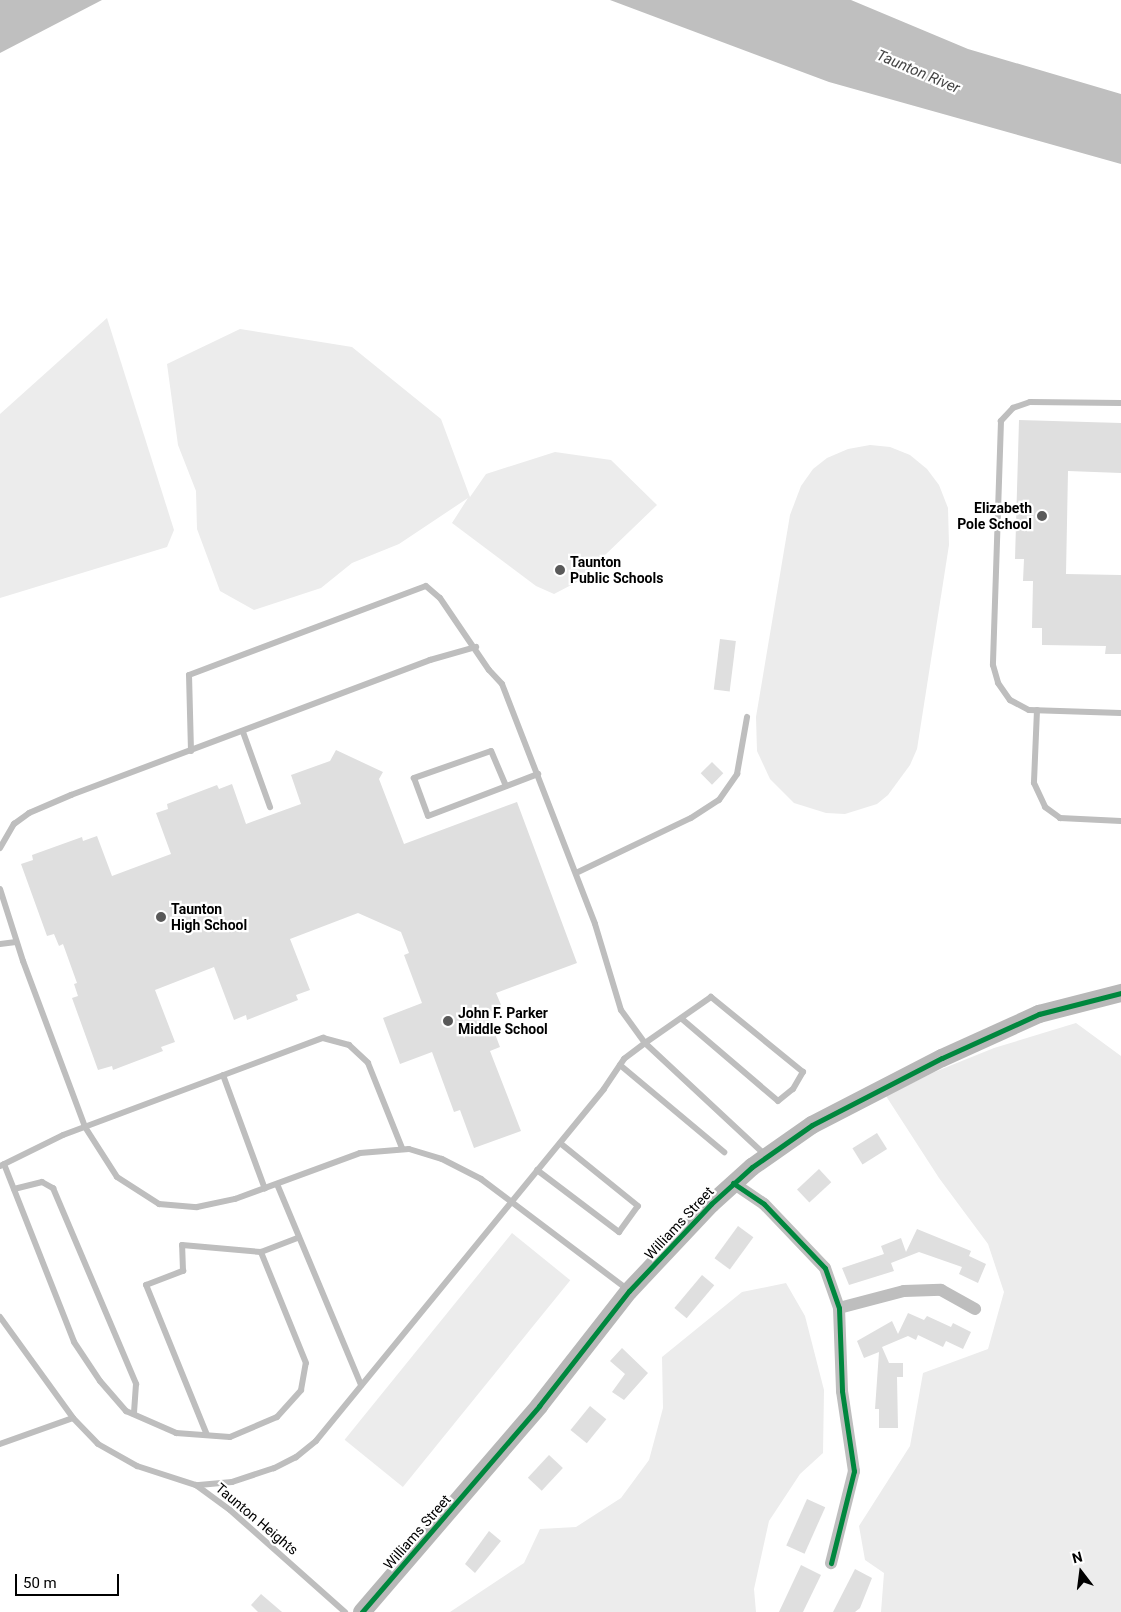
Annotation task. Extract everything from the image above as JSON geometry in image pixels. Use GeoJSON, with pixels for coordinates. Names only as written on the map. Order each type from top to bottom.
{"type":"FeatureCollection","features":[{"type":"Feature","properties":{"kind":"street","name":"Williams Street"},"geometry":{"type":"LineString","coordinates":[[362,1612],[532,1414],[630,1291],[733,1183],[766,1156],[856,1101],[1006,1028],[1072,1004],[1121,993]]}},
{"type":"Feature","properties":{"kind":"street"},"geometry":{"type":"LineString","coordinates":[[733,1183],[764,1204],[825,1268],[839,1308],[842,1392],[854,1471],[831,1562]]}},
{"type":"Feature","properties":{"kind":"street"},"geometry":{"type":"LineString","coordinates":[[839,1308],[904,1292],[941,1290],[975,1309]]}},
{"type":"Feature","properties":{"kind":"lane"},"geometry":{"type":"LineString","coordinates":[[1121,404],[1030,402],[1013,408],[1001,421],[993,665],[998,683],[1010,700],[1037,710],[1121,713]]}},
{"type":"Feature","properties":{"kind":"lane"},"geometry":{"type":"LineString","coordinates":[[191,751],[189,675],[426,586],[440,598],[476,647],[489,670],[502,684],[576,873],[621,1010],[645,1043],[766,1156]]}},
{"type":"Feature","properties":{"kind":"lane"},"geometry":{"type":"LineString","coordinates":[[0,848],[5,835],[29,813],[430,660],[476,647]]}},
{"type":"Feature","properties":{"kind":"lane"},"geometry":{"type":"LineString","coordinates":[[1037,710],[1034,783],[1045,807],[1060,818],[1121,821]]}},
{"type":"Feature","properties":{"kind":"lane"},"geometry":{"type":"LineString","coordinates":[[576,873],[691,818],[719,800],[737,774],[747,717]]}},
{"type":"Feature","properties":{"kind":"lane"},"geometry":{"type":"LineString","coordinates":[[243,732],[270,807]]}},
{"type":"Feature","properties":{"kind":"lane"},"geometry":{"type":"LineString","coordinates":[[506,786],[491,751],[414,778],[428,816],[538,774]]}},
{"type":"Feature","properties":{"kind":"lane"},"geometry":{"type":"LineString","coordinates":[[0,888],[16,942],[85,1127],[117,1176],[159,1204],[197,1207],[265,1188],[360,1153],[402,1148],[423,1152],[463,1169],[511,1202],[630,1291]]}},
{"type":"Feature","properties":{"kind":"lane"},"geometry":{"type":"LineString","coordinates":[[0,944],[16,942]]}},
{"type":"Feature","properties":{"kind":"lane"},"geometry":{"type":"LineString","coordinates":[[196,1485],[214,1485],[249,1478],[296,1457],[335,1420],[361,1385],[560,1143],[620,1065],[645,1043],[682,1019],[711,996],[803,1072],[793,1089],[778,1101],[682,1019]]}},
{"type":"Feature","properties":{"kind":"lane"},"geometry":{"type":"LineString","coordinates":[[261,1252],[306,1363],[301,1390],[277,1417],[230,1437],[176,1433],[126,1411],[100,1381],[74,1342],[14,1189],[2,1165],[85,1127],[323,1038],[349,1045],[368,1063],[402,1148]]}},
{"type":"Feature","properties":{"kind":"lane"},"geometry":{"type":"LineString","coordinates":[[620,1065],[724,1152]]}},
{"type":"Feature","properties":{"kind":"lane"},"geometry":{"type":"LineString","coordinates":[[223,1075],[265,1188]]}},
{"type":"Feature","properties":{"kind":"lane"},"geometry":{"type":"LineString","coordinates":[[537,1170],[619,1232],[638,1206],[560,1143]]}},
{"type":"Feature","properties":{"kind":"lane"},"geometry":{"type":"LineString","coordinates":[[14,1189],[42,1182],[53,1188],[136,1384],[134,1414]]}},
{"type":"Feature","properties":{"kind":"lane"},"geometry":{"type":"LineString","coordinates":[[277,1184],[361,1385]]}},
{"type":"Feature","properties":{"kind":"lane"},"geometry":{"type":"LineString","coordinates":[[207,1435],[146,1285],[184,1270],[182,1245],[261,1252],[298,1238]]}},
{"type":"Feature","properties":{"kind":"lane","name":"Taunton Heights"},"geometry":{"type":"LineString","coordinates":[[0,1317],[74,1418],[98,1444],[121,1458],[196,1485],[230,1510],[345,1612]]}},
{"type":"Feature","properties":{"kind":"lane"},"geometry":{"type":"LineString","coordinates":[[0,1444],[74,1418]]}},
{"type":"Feature","properties":{"kind":"shaded area"},"geometry":{"type":"Polygon","coordinates":[[[107,318],[174,530],[167,547],[0,598],[0,414],[107,318]]]}},
{"type":"Feature","properties":{"kind":"shaded area"},"geometry":{"type":"Polygon","coordinates":[[[240,329],[352,347],[441,419],[470,497],[486,474],[555,452],[611,460],[657,505],[577,582],[554,594],[536,586],[452,523],[468,498],[399,544],[352,563],[321,588],[254,610],[220,591],[197,529],[196,491],[178,445],[167,364],[240,329]]]}},
{"type":"Feature","properties":{"kind":"shaded area"},"geometry":{"type":"Polygon","coordinates":[[[870,445],[890,447],[910,455],[927,469],[939,485],[948,508],[949,545],[917,749],[910,765],[888,795],[877,804],[845,814],[826,813],[794,803],[770,779],[757,751],[756,717],[790,515],[801,486],[813,469],[827,458],[848,449],[870,445]]]}},
{"type":"Feature","properties":{"kind":"shaded area"},"geometry":{"type":"Polygon","coordinates":[[[1076,1023],[1121,1056],[1121,1612],[881,1612],[884,1573],[865,1560],[859,1526],[910,1446],[923,1373],[988,1349],[1004,1292],[988,1244],[939,1178],[886,1096],[932,1073],[994,1048],[1076,1023]]]}},
{"type":"Feature","properties":{"kind":"shaded area"},"geometry":{"type":"Polygon","coordinates":[[[512,1233],[570,1280],[403,1487],[345,1440],[512,1233]]]}},
{"type":"Feature","properties":{"kind":"shaded area"},"geometry":{"type":"Polygon","coordinates":[[[786,1283],[805,1316],[824,1390],[823,1453],[800,1474],[769,1521],[754,1589],[756,1612],[450,1612],[524,1563],[540,1529],[576,1527],[621,1498],[649,1460],[663,1408],[662,1357],[742,1292],[786,1283]]]}},
{"type":"Feature","properties":{"kind":"water"},"geometry":{"type":"Polygon","coordinates":[[[0,0],[102,0],[0,53],[0,0]]]}},
{"type":"Feature","properties":{"kind":"water","name":"Taunton River"},"geometry":{"type":"Polygon","coordinates":[[[610,0],[851,0],[968,49],[1121,94],[1121,164],[829,82],[610,0]]]}},
{"type":"Feature","properties":{"kind":"building","name":"Elizabeth Pole School"},"geometry":{"type":"Polygon","coordinates":[[[1019,420],[1121,423],[1121,473],[1068,471],[1066,574],[1121,575],[1121,654],[1105,654],[1106,646],[1042,645],[1042,628],[1032,628],[1033,581],[1023,581],[1024,559],[1015,559],[1019,420]]]}},
{"type":"Feature","properties":{"kind":"building"},"geometry":{"type":"Polygon","coordinates":[[[720,639],[736,641],[730,692],[714,690],[720,639]]]}},
{"type":"Feature","properties":{"kind":"building"},"geometry":{"type":"Polygon","coordinates":[[[336,750],[383,772],[379,779],[404,844],[517,802],[577,963],[496,993],[502,1007],[487,1013],[500,1047],[490,1051],[521,1131],[474,1148],[460,1110],[454,1112],[432,1052],[400,1064],[383,1018],[422,1003],[404,955],[409,953],[401,932],[358,913],[290,939],[310,990],[296,995],[298,1000],[247,1020],[246,1015],[234,1020],[214,967],[155,990],[175,1042],[161,1047],[163,1051],[113,1070],[112,1066],[98,1070],[72,998],[78,996],[74,984],[77,983],[63,944],[59,946],[54,934],[47,936],[21,864],[33,860],[32,855],[82,837],[83,841],[97,836],[112,876],[171,854],[156,813],[168,809],[167,804],[217,785],[219,789],[232,784],[246,824],[301,804],[291,775],[330,761],[336,750]]]}},
{"type":"Feature","properties":{"kind":"building"},"geometry":{"type":"Polygon","coordinates":[[[712,762],[723,773],[712,785],[701,773],[712,762]]]}},
{"type":"Feature","properties":{"kind":"building"},"geometry":{"type":"Polygon","coordinates":[[[877,1133],[887,1149],[862,1164],[852,1148],[877,1133]]]}},
{"type":"Feature","properties":{"kind":"building"},"geometry":{"type":"Polygon","coordinates":[[[819,1169],[831,1182],[809,1203],[797,1189],[819,1169]]]}},
{"type":"Feature","properties":{"kind":"building"},"geometry":{"type":"Polygon","coordinates":[[[738,1226],[753,1237],[730,1270],[714,1258],[738,1226]]]}},
{"type":"Feature","properties":{"kind":"building"},"geometry":{"type":"Polygon","coordinates":[[[917,1229],[971,1251],[969,1256],[986,1264],[978,1283],[959,1274],[962,1267],[919,1252],[891,1263],[894,1271],[849,1285],[842,1268],[884,1254],[881,1246],[901,1238],[906,1252],[917,1229]]]}},
{"type":"Feature","properties":{"kind":"building"},"geometry":{"type":"Polygon","coordinates":[[[702,1275],[714,1285],[687,1318],[674,1308],[702,1275]]]}},
{"type":"Feature","properties":{"kind":"building"},"geometry":{"type":"Polygon","coordinates":[[[908,1313],[924,1320],[927,1316],[951,1327],[953,1323],[971,1332],[963,1349],[946,1341],[943,1347],[918,1335],[916,1340],[908,1336],[882,1347],[889,1363],[903,1363],[903,1377],[897,1377],[898,1428],[879,1428],[879,1409],[875,1409],[879,1352],[864,1358],[857,1341],[892,1321],[898,1334],[908,1313]]]}},
{"type":"Feature","properties":{"kind":"building"},"geometry":{"type":"Polygon","coordinates":[[[622,1348],[648,1373],[624,1400],[612,1392],[625,1374],[610,1361],[622,1348]]]}},
{"type":"Feature","properties":{"kind":"building"},"geometry":{"type":"Polygon","coordinates":[[[590,1406],[606,1419],[587,1443],[570,1430],[590,1406]]]}},
{"type":"Feature","properties":{"kind":"building"},"geometry":{"type":"Polygon","coordinates":[[[549,1455],[563,1468],[542,1491],[528,1478],[549,1455]]]}},
{"type":"Feature","properties":{"kind":"building"},"geometry":{"type":"Polygon","coordinates":[[[807,1499],[825,1507],[805,1554],[786,1546],[807,1499]]]}},
{"type":"Feature","properties":{"kind":"building"},"geometry":{"type":"Polygon","coordinates":[[[489,1531],[501,1541],[475,1573],[465,1564],[489,1531]]]}},
{"type":"Feature","properties":{"kind":"building"},"geometry":{"type":"Polygon","coordinates":[[[801,1565],[821,1575],[803,1612],[779,1612],[801,1565]]]}},
{"type":"Feature","properties":{"kind":"building"},"geometry":{"type":"Polygon","coordinates":[[[855,1569],[872,1578],[860,1608],[855,1612],[833,1612],[855,1569]]]}},
{"type":"Feature","properties":{"kind":"building"},"geometry":{"type":"Polygon","coordinates":[[[261,1594],[282,1612],[258,1612],[251,1605],[261,1594]]]}},
{"type":"Feature","properties":{"kind":"cycle path"},"geometry":{"type":"LineString","coordinates":[[362,1612],[539,1406],[629,1291],[711,1204],[752,1167],[812,1125],[942,1058],[1039,1014],[1121,993]]}},
{"type":"Feature","properties":{"kind":"cycle path"},"geometry":{"type":"LineString","coordinates":[[733,1183],[764,1204],[825,1268],[839,1308],[842,1391],[854,1471],[831,1563]]}},
{"type":"Feature","properties":{"kind":"place","name":"Elizabeth Pole School"},"geometry":{"type":"Point","coordinates":[1042,516]}},
{"type":"Feature","properties":{"kind":"place","name":"Taunton Public Schools"},"geometry":{"type":"Point","coordinates":[560,570]}},
{"type":"Feature","properties":{"kind":"place","name":"Taunton High School"},"geometry":{"type":"Point","coordinates":[161,917]}},
{"type":"Feature","properties":{"kind":"place","name":"John F. Parker Middle School"},"geometry":{"type":"Point","coordinates":[448,1021]}}]}
